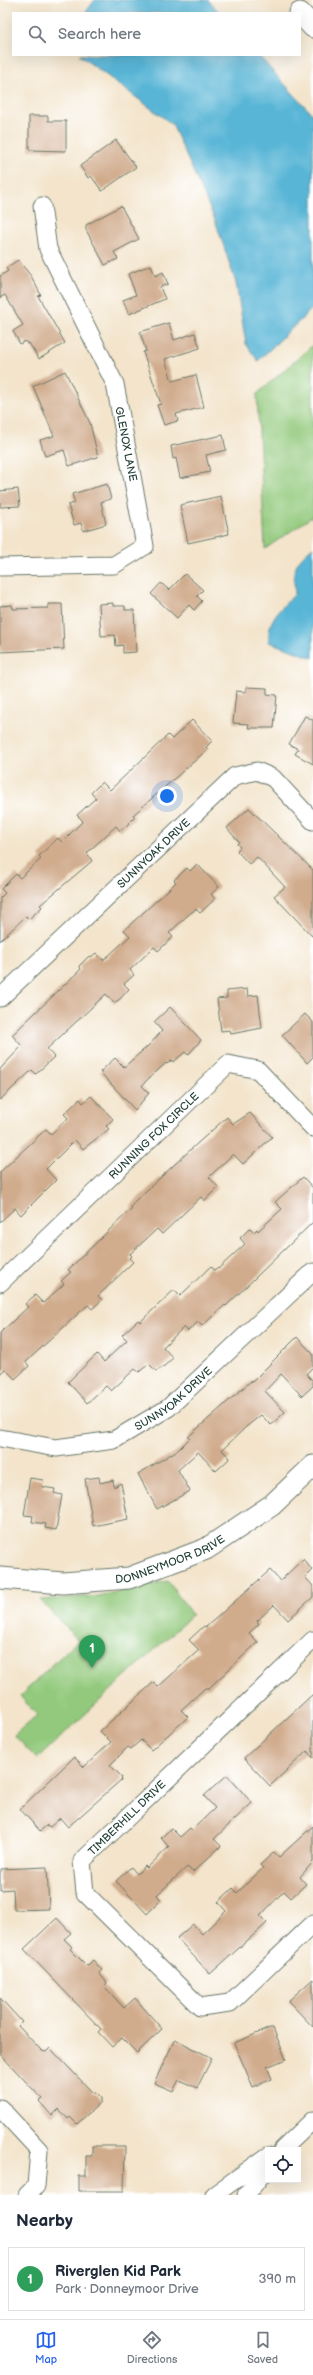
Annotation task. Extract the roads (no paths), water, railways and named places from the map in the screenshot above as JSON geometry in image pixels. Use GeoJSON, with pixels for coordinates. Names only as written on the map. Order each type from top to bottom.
{"type":"FeatureCollection","features":[{"type":"Feature","properties":{"kind":"street"},"geometry":{"type":"LineString","coordinates":[[287,0],[299,12]]}},
{"type":"Feature","properties":{"kind":"street"},"geometry":{"type":"LineString","coordinates":[[301,14],[313,27]]}},
{"type":"Feature","properties":{"kind":"street","name":"GLENOX LANE"},"geometry":{"type":"LineString","coordinates":[[0,568],[114,565],[145,546],[115,384],[48,249],[42,206]]}},
{"type":"Feature","properties":{"kind":"street","name":"SUNNYOAK DRIVE"},"geometry":{"type":"LineString","coordinates":[[0,998],[235,776],[256,771],[273,778],[313,821]]}},
{"type":"Feature","properties":{"kind":"street","name":"RUNNING FOX CIRCLE"},"geometry":{"type":"LineString","coordinates":[[0,1283],[228,1064],[258,1070],[313,1128]]}},
{"type":"Feature","properties":{"kind":"street","name":"SUNNYOAK DRIVE"},"geometry":{"type":"LineString","coordinates":[[0,1438],[56,1448],[114,1440],[168,1408],[313,1272]]}},
{"type":"Feature","properties":{"kind":"street","name":"DONNEYMOOR DRIVE"},"geometry":{"type":"LineString","coordinates":[[0,1578],[63,1583],[129,1578],[206,1549],[272,1505],[313,1466]]}},
{"type":"Feature","properties":{"kind":"street","name":"TIMBERHILL DRIVE"},"geometry":{"type":"LineString","coordinates":[[313,1640],[82,1861],[85,1893],[200,2007],[230,2003],[313,1924]]}},
{"type":"Feature","properties":{"kind":"street"},"geometry":{"type":"LineString","coordinates":[[0,2108],[39,2150],[36,2186],[27,2195]]}},
{"type":"Feature","properties":{"kind":"street"},"geometry":{"type":"LineString","coordinates":[[284,2147],[313,2120]]}},
{"type":"Feature","properties":{"kind":"street"},"geometry":{"type":"LineString","coordinates":[[214,2195],[265,2158]]}},
{"type":"Feature","properties":{"kind":"street"},"geometry":{"type":"LineString","coordinates":[[246,2195],[265,2170]]}},
{"type":"Feature","properties":{"kind":"water"},"geometry":{"type":"Polygon","coordinates":[[[95,0],[208,0],[219,12],[86,12],[95,0]]]}},
{"type":"Feature","properties":{"kind":"water"},"geometry":{"type":"Polygon","coordinates":[[[80,56],[259,56],[313,115],[313,308],[258,361],[246,344],[236,283],[215,220],[172,124],[80,56]]]}},
{"type":"Feature","properties":{"kind":"water"},"geometry":{"type":"Polygon","coordinates":[[[313,547],[313,658],[269,642],[269,634],[272,621],[284,605],[295,594],[294,578],[298,562],[313,547]]]}},
{"type":"Feature","properties":{"kind":"place","name":"Riverglen Kid Park"},"geometry":{"type":"Point","coordinates":[92,1668]}}]}
